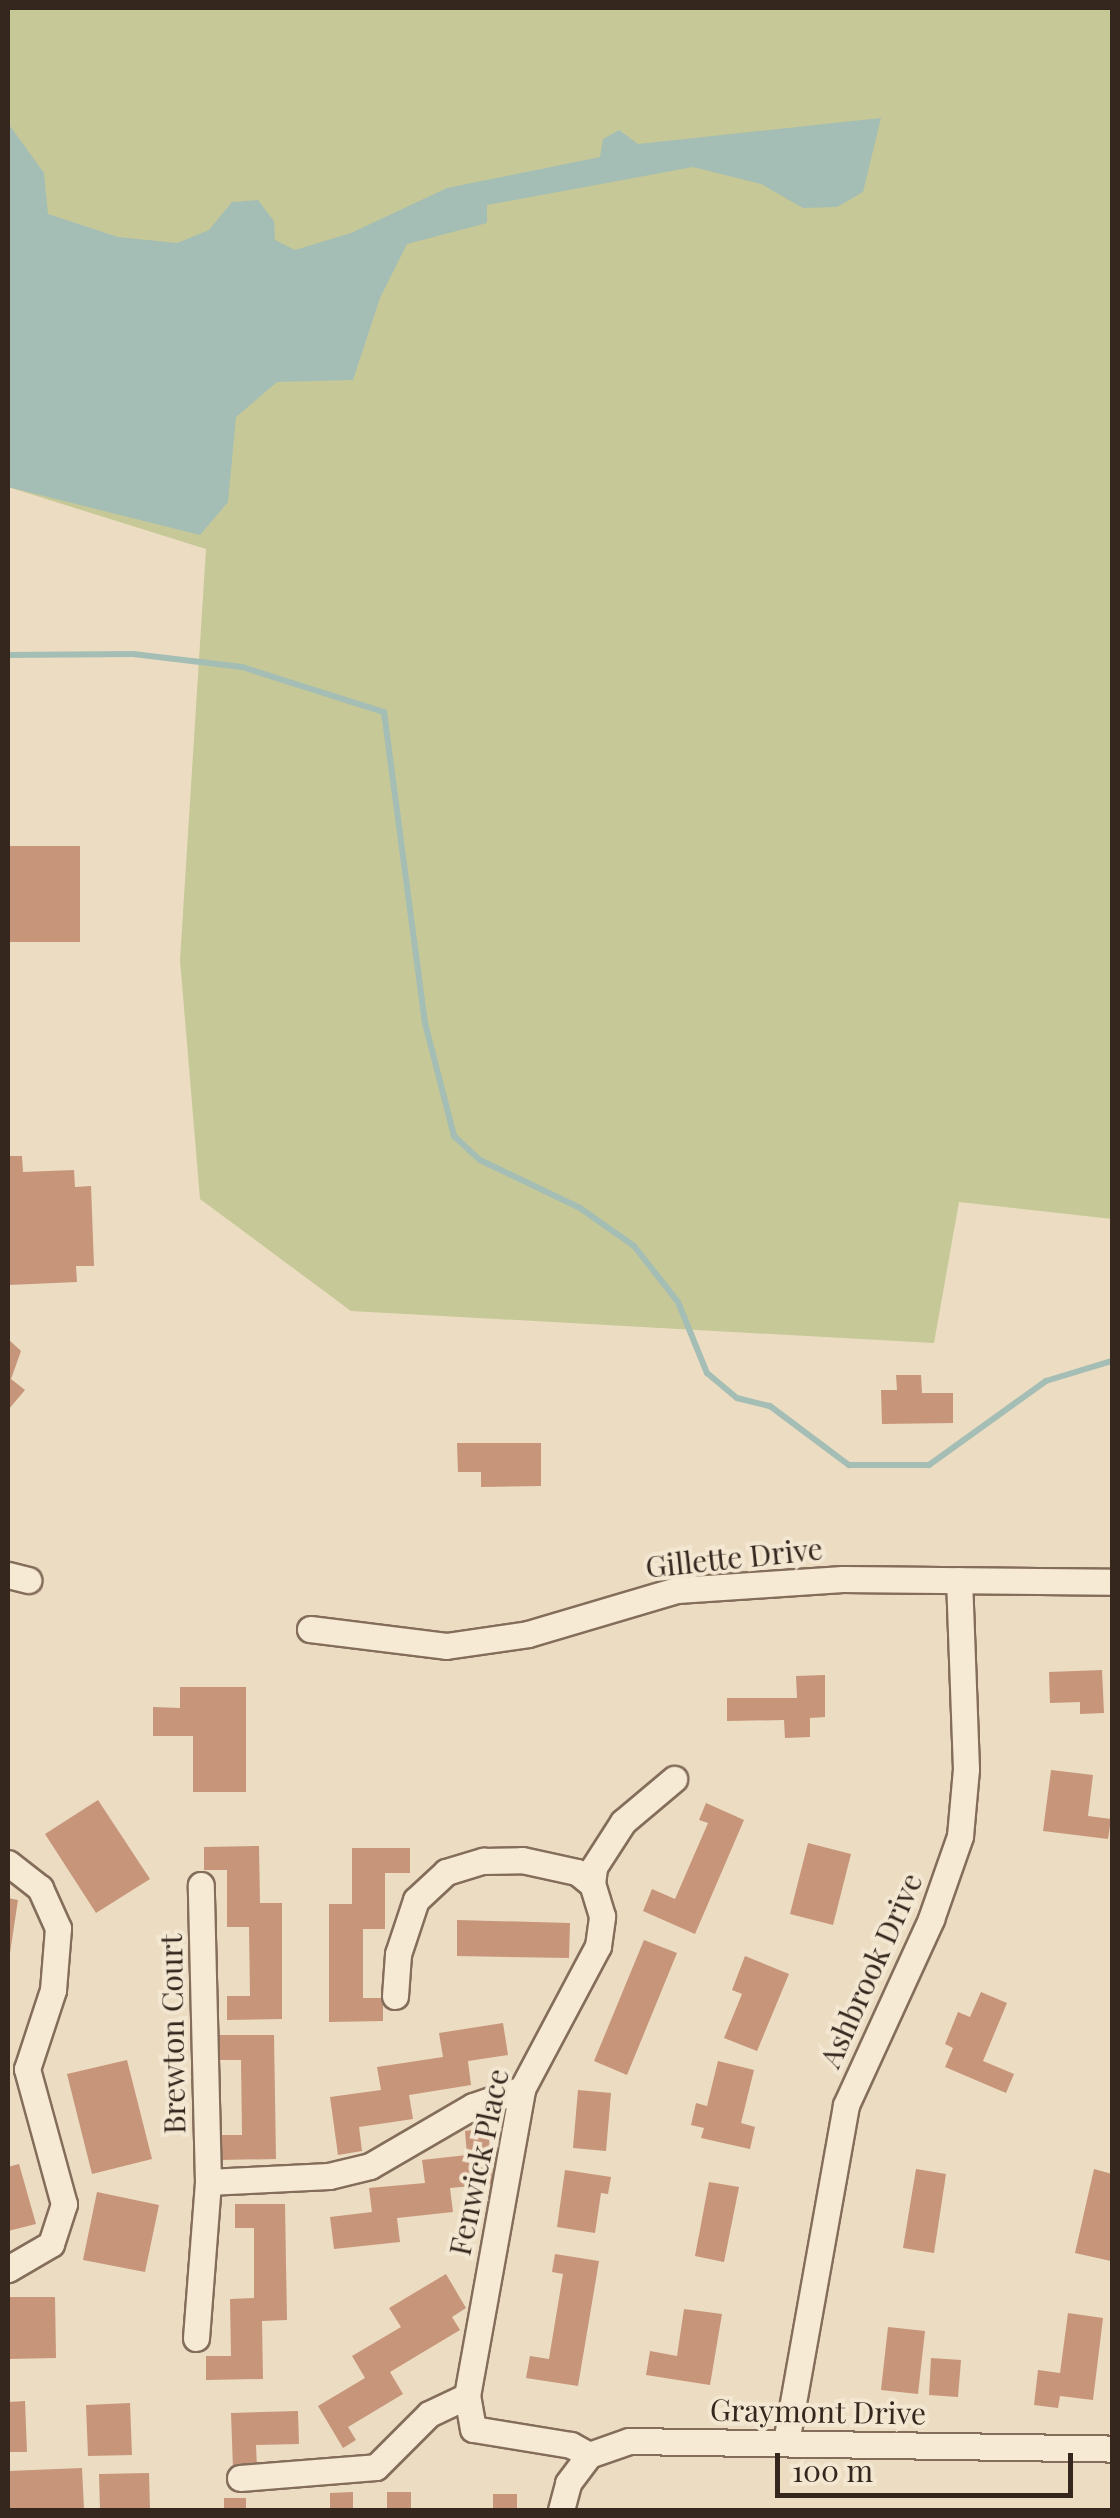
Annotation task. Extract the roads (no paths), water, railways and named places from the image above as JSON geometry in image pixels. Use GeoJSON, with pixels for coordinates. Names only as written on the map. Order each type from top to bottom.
{"type":"FeatureCollection","features":[{"type":"Feature","properties":{"kind":"street","name":"Gillette Drive"},"geometry":{"type":"LineString","coordinates":[[310,1629],[446,1646],[528,1634],[677,1590],[843,1579],[1112,1582]]}},
{"type":"Feature","properties":{"kind":"street","name":"Ashbrook Drive"},"geometry":{"type":"LineString","coordinates":[[786,2442],[846,2104],[931,1920],[960,1836],[966,1769],[958,1580]]}},
{"type":"Feature","properties":{"kind":"street"},"geometry":{"type":"LineString","coordinates":[[394,1996],[398,1954],[416,1900],[446,1872],[483,1860],[522,1860],[577,1872],[592,1884],[605,1844],[674,1779]]}},
{"type":"Feature","properties":{"kind":"street"},"geometry":{"type":"LineString","coordinates":[[8,1863],[40,1888],[58,1928],[53,1990],[27,2070],[64,2204],[50,2244],[8,2269]]}},
{"type":"Feature","properties":{"kind":"street","name":"Fenwick Place"},"geometry":{"type":"LineString","coordinates":[[466,2396],[522,2089],[598,1946],[602,1916],[592,1884]]}},
{"type":"Feature","properties":{"kind":"street","name":"Brewton Court"},"geometry":{"type":"LineString","coordinates":[[196,2338],[208,2182],[201,1885]]}},
{"type":"Feature","properties":{"kind":"street"},"geometry":{"type":"LineString","coordinates":[[208,2182],[329,2176],[370,2166],[474,2106],[522,2089]]}},
{"type":"Feature","properties":{"kind":"street"},"geometry":{"type":"LineString","coordinates":[[240,2478],[376,2466],[430,2414],[466,2396],[473,2429],[571,2445],[589,2454],[568,2483],[562,2510]]}},
{"type":"Feature","properties":{"kind":"street","name":"Graymont Drive"},"geometry":{"type":"LineString","coordinates":[[589,2454],[628,2441],[1112,2449]]}},
{"type":"Feature","properties":{"kind":"water"},"geometry":{"type":"Polygon","coordinates":[[[881,118],[863,192],[837,207],[803,208],[761,184],[693,167],[487,205],[487,223],[407,244],[380,298],[353,380],[277,382],[236,417],[228,502],[200,535],[8,487],[8,123],[44,173],[48,214],[118,237],[177,243],[209,230],[232,202],[258,200],[274,221],[275,240],[295,250],[351,233],[447,188],[600,157],[603,139],[619,130],[638,144],[881,118]]]}},
{"type":"Feature","properties":{"kind":"waterway"},"geometry":{"type":"LineString","coordinates":[[8,655],[133,654],[242,667],[384,712],[425,1023],[454,1136],[480,1160],[580,1208],[634,1246],[678,1302],[707,1373],[737,1398],[770,1406],[849,1465],[929,1465],[1046,1381],[1112,1361]]}}]}
